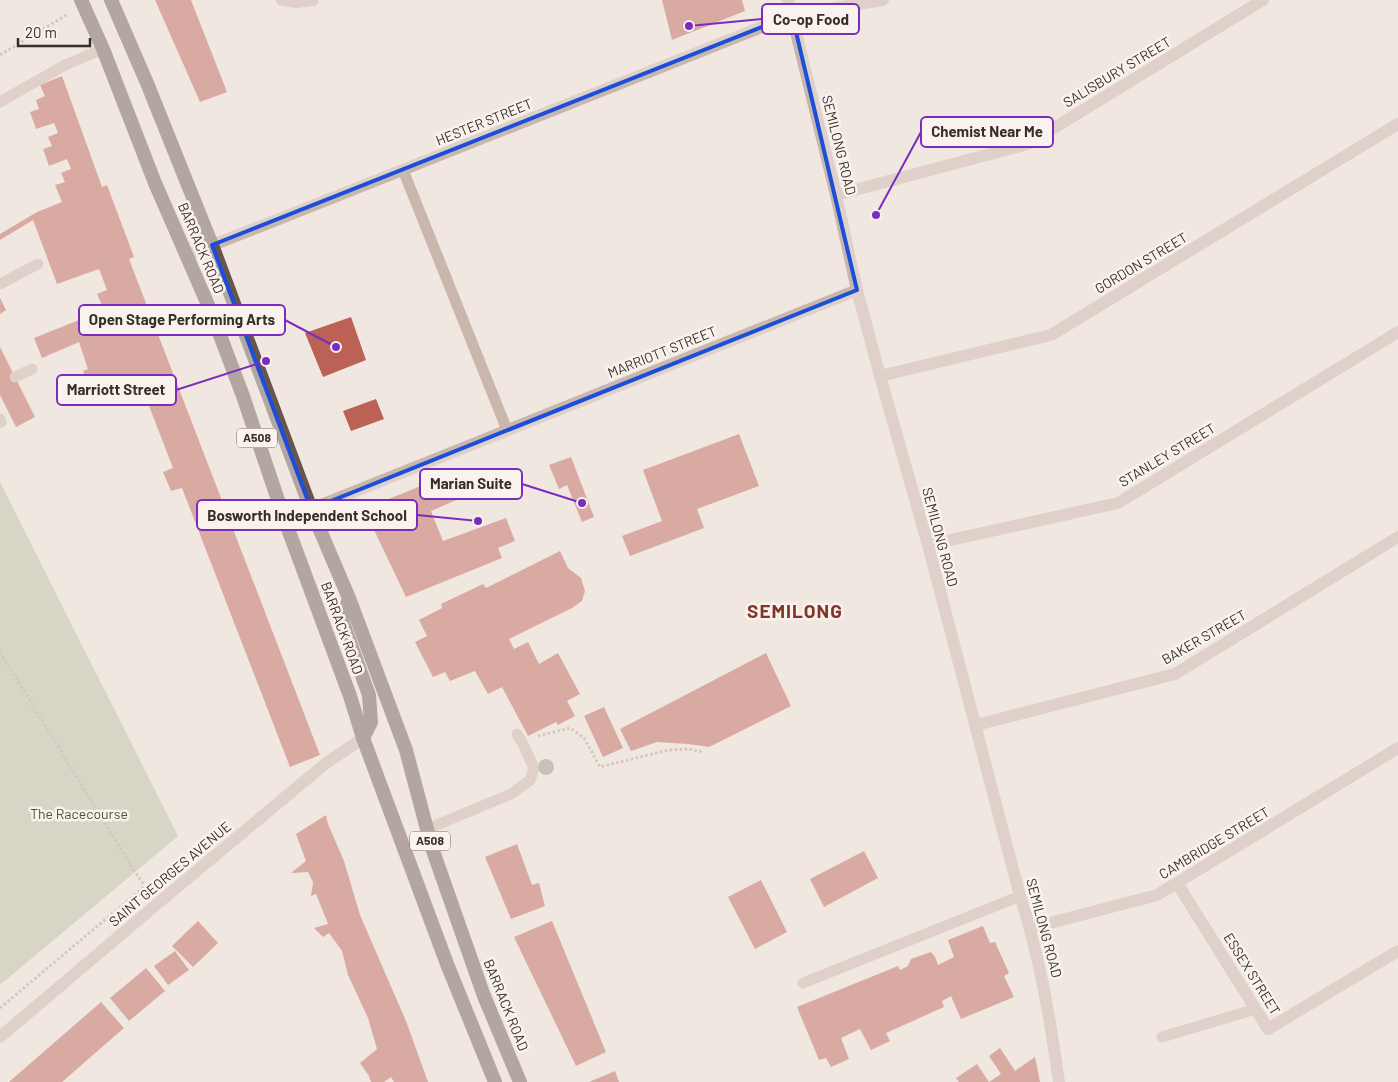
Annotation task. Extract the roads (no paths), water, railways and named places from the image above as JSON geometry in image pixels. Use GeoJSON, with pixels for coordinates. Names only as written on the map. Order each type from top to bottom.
{"type":"FeatureCollection","features":[{"type":"Feature","properties":{"kind":"highway","name":"BARRACK ROAD"},"geometry":{"type":"LineString","coordinates":[[111,0],[147,83],[212,245],[311,509],[349,598],[406,750],[432,848],[484,996],[520,1082]]}},
{"type":"Feature","properties":{"kind":"highway","name":"BARRACK ROAD"},"geometry":{"type":"LineString","coordinates":[[82,3],[103,49],[155,183],[212,314],[243,396],[284,518],[350,696],[362,738],[447,964],[494,1082]]}},
{"type":"Feature","properties":{"kind":"highway","name":"BARRACK ROAD"},"geometry":{"type":"LineString","coordinates":[[349,598],[342,620],[369,695],[371,722],[362,738]]}},
{"type":"Feature","properties":{"kind":"street"},"geometry":{"type":"LineString","coordinates":[[282,0],[297,2],[313,0]]}},
{"type":"Feature","properties":{"kind":"street","name":"SEMILONG ROAD"},"geometry":{"type":"LineString","coordinates":[[788,0],[836,195],[857,290],[928,545],[1020,896],[1031,928],[1048,1006],[1059,1082]]}},
{"type":"Feature","properties":{"kind":"street","name":"HESTER STREET"},"geometry":{"type":"LineString","coordinates":[[186,254],[792,15],[883,0]]}},
{"type":"Feature","properties":{"kind":"street","name":"SALISBURY STREET"},"geometry":{"type":"LineString","coordinates":[[836,195],[1028,144],[1263,0]]}},
{"type":"Feature","properties":{"kind":"street","name":"GORDON STREET"},"geometry":{"type":"LineString","coordinates":[[880,376],[1051,335],[1398,124]]}},
{"type":"Feature","properties":{"kind":"street","name":"MARRIOTT STREET"},"geometry":{"type":"LineString","coordinates":[[311,509],[857,290]]}},
{"type":"Feature","properties":{"kind":"street","name":"STANLEY STREET"},"geometry":{"type":"LineString","coordinates":[[928,545],[1118,503],[1398,332]]}},
{"type":"Feature","properties":{"kind":"street","name":"BAKER STREET"},"geometry":{"type":"LineString","coordinates":[[976,725],[1175,674],[1398,537]]}},
{"type":"Feature","properties":{"kind":"street","name":"SAINT GEORGES AVENUE"},"geometry":{"type":"LineString","coordinates":[[0,1038],[325,764],[362,738]]}},
{"type":"Feature","properties":{"kind":"street","name":"CAMBRIDGE STREET"},"geometry":{"type":"LineString","coordinates":[[1031,928],[1157,895],[1398,748]]}},
{"type":"Feature","properties":{"kind":"street","name":"ESSEX STREET"},"geometry":{"type":"LineString","coordinates":[[1178,882],[1268,1029],[1398,951]]}},
{"type":"Feature","properties":{"kind":"lane"},"geometry":{"type":"LineString","coordinates":[[0,102],[65,65],[103,49]]}},
{"type":"Feature","properties":{"kind":"lane"},"geometry":{"type":"LineString","coordinates":[[403,170],[507,430]]}},
{"type":"Feature","properties":{"kind":"lane"},"geometry":{"type":"LineString","coordinates":[[0,284],[38,264]]}},
{"type":"Feature","properties":{"kind":"lane"},"geometry":{"type":"LineString","coordinates":[[14,377],[32,368]]}},
{"type":"Feature","properties":{"kind":"lane"},"geometry":{"type":"LineString","coordinates":[[427,829],[512,794],[530,780],[534,772],[533,766],[520,738]]}},
{"type":"Feature","properties":{"kind":"lane"},"geometry":{"type":"LineString","coordinates":[[803,982],[1020,896]]}},
{"type":"Feature","properties":{"kind":"lane"},"geometry":{"type":"LineString","coordinates":[[1162,1038],[1256,1009]]}},
{"type":"Feature","properties":{"kind":"place","name":"Co-op Food"},"geometry":{"type":"Point","coordinates":[689,26]}},
{"type":"Feature","properties":{"kind":"place","name":"Chemist Near Me"},"geometry":{"type":"Point","coordinates":[876,215]}},
{"type":"Feature","properties":{"kind":"place","name":"Open Stage Performing Arts"},"geometry":{"type":"Point","coordinates":[336,347]}},
{"type":"Feature","properties":{"kind":"place","name":"Marriott Street"},"geometry":{"type":"Point","coordinates":[266,361]}},
{"type":"Feature","properties":{"kind":"place","name":"Marian Suite"},"geometry":{"type":"Point","coordinates":[582,503]}},
{"type":"Feature","properties":{"kind":"place","name":"Bosworth Independent School"},"geometry":{"type":"Point","coordinates":[478,521]}},
{"type":"Feature","properties":{"kind":"district","name":"SEMILONG"},"geometry":{"type":"Point","coordinates":[795,611]}},
{"type":"Feature","properties":{"kind":"park label","name":"The Racecourse"},"geometry":{"type":"Point","coordinates":[79,814]}}]}
